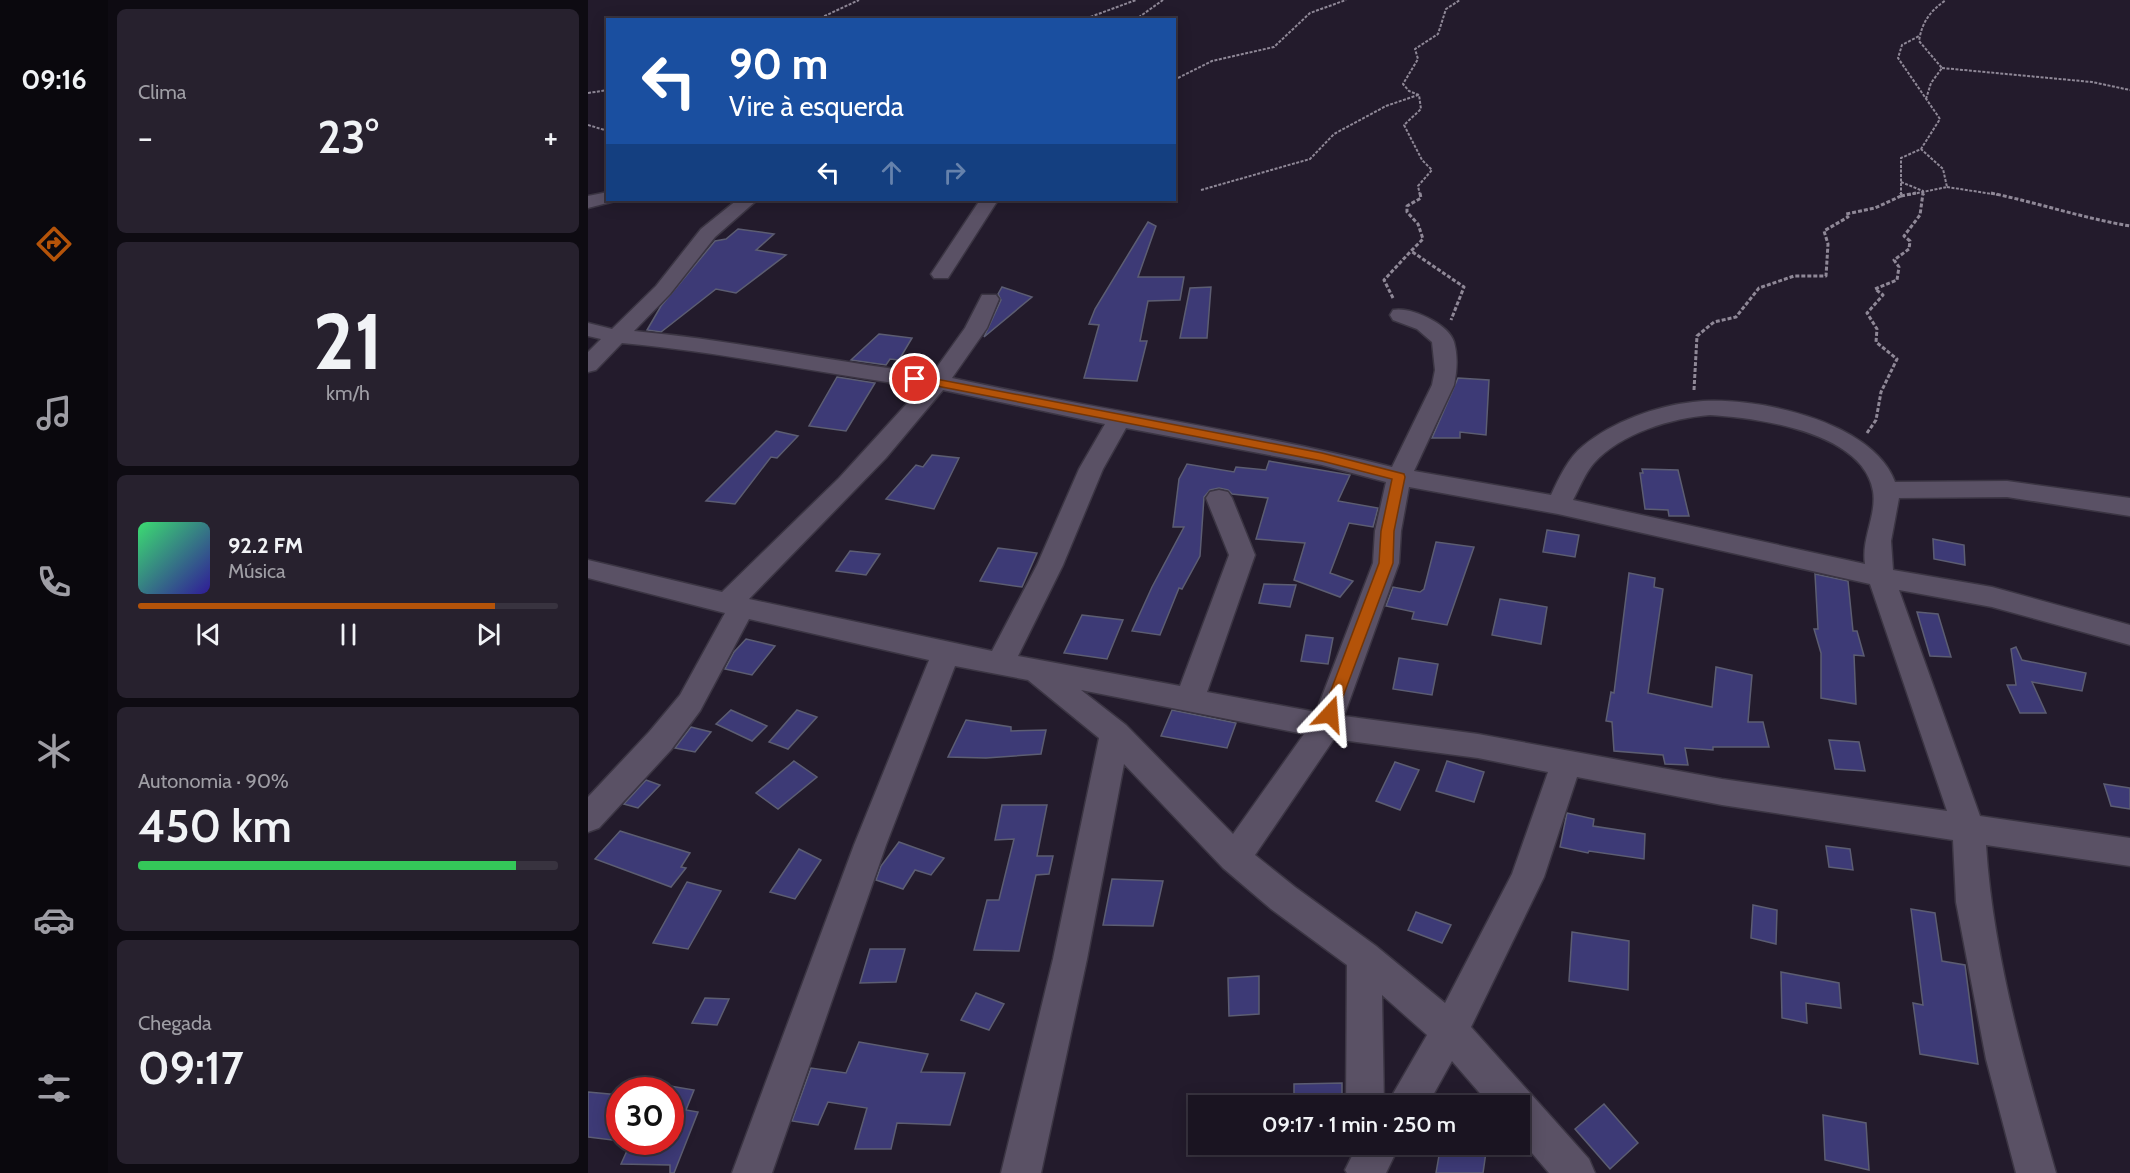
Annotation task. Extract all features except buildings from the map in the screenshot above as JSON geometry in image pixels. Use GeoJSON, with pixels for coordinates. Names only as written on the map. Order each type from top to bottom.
{"type":"FeatureCollection","features":[{"type":"Feature","properties":{"kind":"street"},"geometry":{"type":"LineString","coordinates":[[588,202],[606,198]]}},
{"type":"Feature","properties":{"kind":"street"},"geometry":{"type":"LineString","coordinates":[[588,365],[614,336],[663,290],[708,232],[747,201]]}},
{"type":"Feature","properties":{"kind":"street"},"geometry":{"type":"LineString","coordinates":[[941,274],[988,201]]}},
{"type":"Feature","properties":{"kind":"street"},"geometry":{"type":"LineString","coordinates":[[588,818],[660,741],[690,703],[735,605],[939,382],[977,326],[989,299]]}},
{"type":"Feature","properties":{"kind":"street"},"geometry":{"type":"LineString","coordinates":[[1235,858],[1326,726],[1333,701],[1386,563],[1388,531],[1399,477],[1443,385],[1446,370],[1443,340],[1425,324],[1401,315]]}},
{"type":"Feature","properties":{"kind":"street"},"geometry":{"type":"LineString","coordinates":[[588,329],[614,336],[703,345],[838,369],[939,382],[1322,457],[1399,477],[1558,505],[1881,577],[1992,597],[2130,635]]}},
{"type":"Feature","properties":{"kind":"street"},"geometry":{"type":"LineString","coordinates":[[1558,505],[1578,467],[1598,446],[1646,421],[1692,408],[1724,408],[1810,425],[1858,447],[1873,463],[1886,490],[1888,506],[1877,554],[1881,577],[1969,830],[1973,902],[2005,1059],[2036,1173]]}},
{"type":"Feature","properties":{"kind":"street"},"geometry":{"type":"LineString","coordinates":[[1000,663],[1050,565],[1091,469],[1119,419]]}},
{"type":"Feature","properties":{"kind":"street"},"geometry":{"type":"LineString","coordinates":[[1886,490],[2007,489],[2130,507]]}},
{"type":"Feature","properties":{"kind":"street"},"geometry":{"type":"LineString","coordinates":[[1190,698],[1240,566],[1242,555],[1219,498]]}},
{"type":"Feature","properties":{"kind":"street"},"geometry":{"type":"LineString","coordinates":[[588,569],[946,653],[1034,668],[1326,726],[1478,746],[1566,765],[1969,830],[2130,852]]}},
{"type":"Feature","properties":{"kind":"street"},"geometry":{"type":"LineString","coordinates":[[752,1173],[870,845],[946,653]]}},
{"type":"Feature","properties":{"kind":"street"},"geometry":{"type":"LineString","coordinates":[[1034,668],[1115,734],[1235,858],[1283,898],[1364,957],[1450,1031],[1506,1095]]}},
{"type":"Feature","properties":{"kind":"street"},"geometry":{"type":"LineString","coordinates":[[1021,1173],[1070,959],[1115,734]]}},
{"type":"Feature","properties":{"kind":"street"},"geometry":{"type":"LineString","coordinates":[[1412,1095],[1450,1031],[1527,877],[1566,765]]}},
{"type":"Feature","properties":{"kind":"street"},"geometry":{"type":"LineString","coordinates":[[1364,957],[1365,1095]]}},
{"type":"Feature","properties":{"kind":"street"},"geometry":{"type":"LineString","coordinates":[[1530,1121],[1575,1173]]}},
{"type":"Feature","properties":{"kind":"path"},"geometry":{"type":"LineString","coordinates":[[820,18],[859,0]]}},
{"type":"Feature","properties":{"kind":"path"},"geometry":{"type":"LineString","coordinates":[[1087,18],[1136,0]]}},
{"type":"Feature","properties":{"kind":"path"},"geometry":{"type":"LineString","coordinates":[[1138,18],[1163,0]]}},
{"type":"Feature","properties":{"kind":"path"},"geometry":{"type":"LineString","coordinates":[[1176,79],[1212,61],[1274,47],[1310,13],[1346,0]]}},
{"type":"Feature","properties":{"kind":"path"},"geometry":{"type":"LineString","coordinates":[[1419,95],[1409,91],[1403,84],[1418,59],[1414,49],[1438,34],[1446,9],[1460,0]]}},
{"type":"Feature","properties":{"kind":"path"},"geometry":{"type":"LineString","coordinates":[[1946,0],[1931,10],[1921,23],[1919,36],[1919,41],[1942,68],[2092,82],[2130,90]]}},
{"type":"Feature","properties":{"kind":"path"},"geometry":{"type":"LineString","coordinates":[[1901,196],[1901,158],[1921,149],[1940,119],[1898,58],[1902,45],[1919,36]]}},
{"type":"Feature","properties":{"kind":"path"},"geometry":{"type":"LineString","coordinates":[[1926,100],[1931,83],[1942,68]]}},
{"type":"Feature","properties":{"kind":"path"},"geometry":{"type":"LineString","coordinates":[[588,93],[606,90]]}},
{"type":"Feature","properties":{"kind":"path"},"geometry":{"type":"LineString","coordinates":[[1201,190],[1310,159],[1335,134],[1386,105],[1419,95]]}},
{"type":"Feature","properties":{"kind":"path"},"geometry":{"type":"LineString","coordinates":[[1401,315],[1383,280],[1423,239],[1418,224],[1407,212],[1407,206],[1421,198],[1418,186],[1432,170],[1422,160],[1404,125],[1421,109],[1419,95]]}},
{"type":"Feature","properties":{"kind":"path"},"geometry":{"type":"LineString","coordinates":[[588,125],[606,130]]}},
{"type":"Feature","properties":{"kind":"path"},"geometry":{"type":"LineString","coordinates":[[1921,149],[1943,169],[1947,187]]}},
{"type":"Feature","properties":{"kind":"path"},"geometry":{"type":"LineString","coordinates":[[1901,182],[1923,191]]}},
{"type":"Feature","properties":{"kind":"path"},"geometry":{"type":"LineString","coordinates":[[1692,408],[1697,336],[1714,322],[1736,317],[1759,288],[1794,276],[1826,276],[1828,244],[1824,231],[1848,217],[1846,214],[1875,208],[1901,196],[1947,187],[2038,203],[2079,217],[2130,226]]}},
{"type":"Feature","properties":{"kind":"path"},"geometry":{"type":"LineString","coordinates":[[1858,447],[1876,420],[1881,392],[1897,359],[1876,342],[1877,329],[1867,312],[1884,295],[1875,289],[1898,280],[1899,267],[1894,260],[1909,249],[1910,241],[1904,236],[1922,211],[1925,198],[1923,191]]}},
{"type":"Feature","properties":{"kind":"path"},"geometry":{"type":"LineString","coordinates":[[1411,251],[1464,287],[1443,340]]}},
{"type":"Feature","properties":{"kind":"route"},"geometry":{"type":"LineString","coordinates":[[915,379],[1322,457],[1399,477],[1388,531],[1386,563],[1330,714]]}}]}
